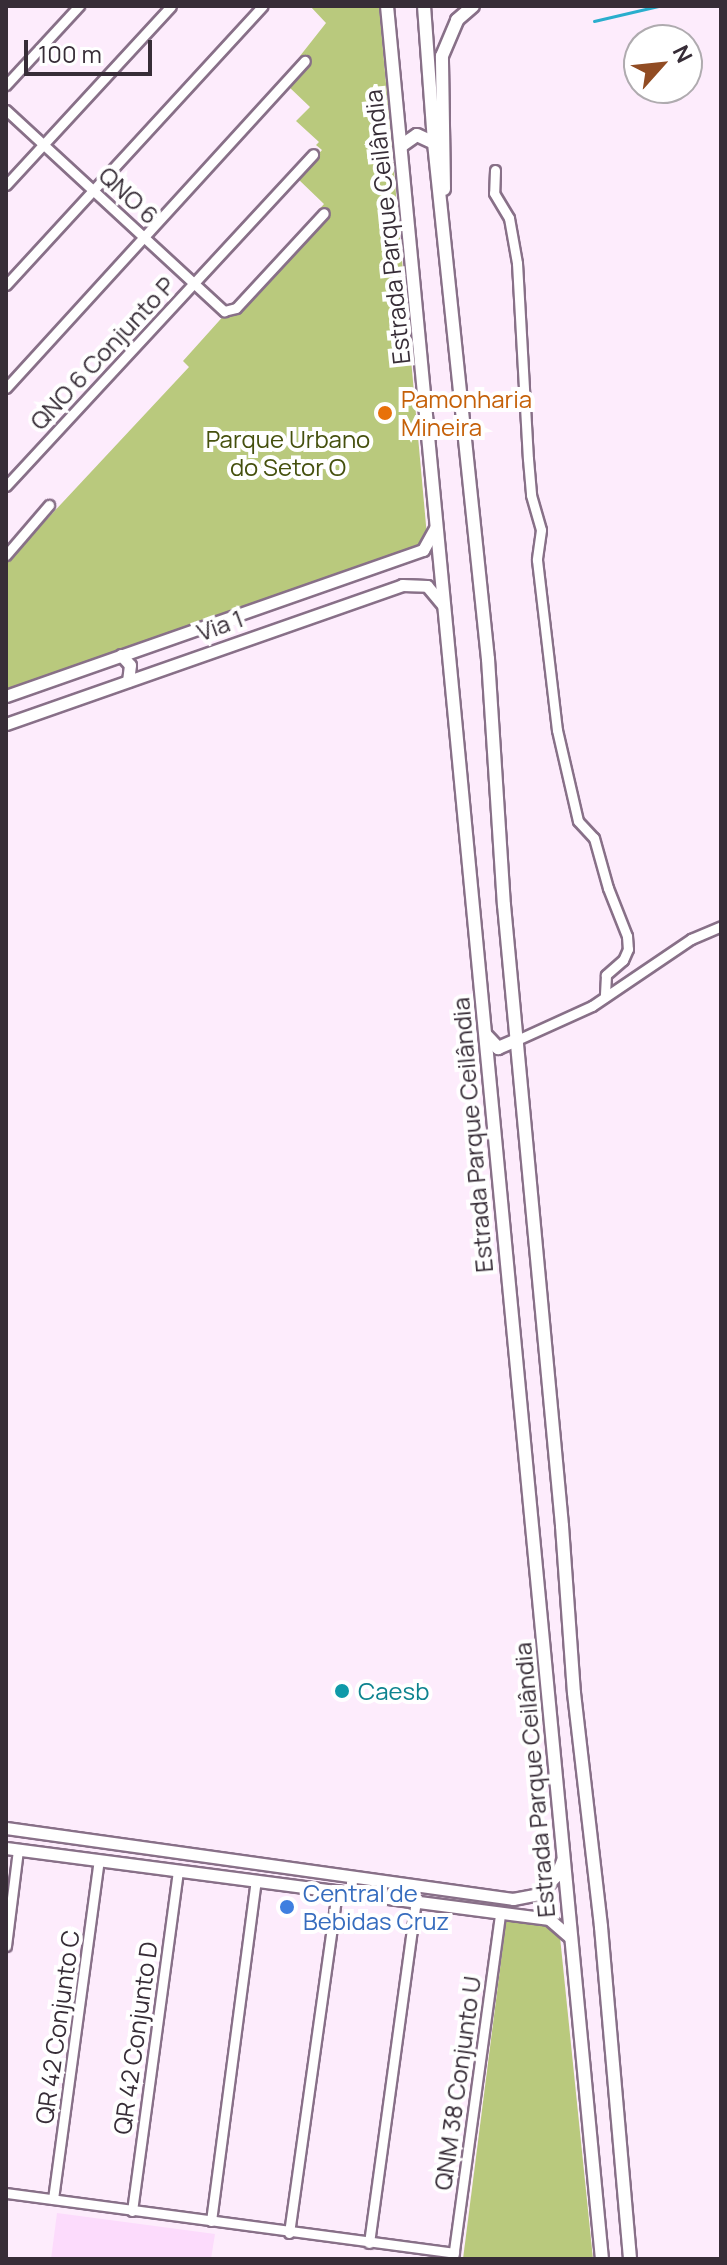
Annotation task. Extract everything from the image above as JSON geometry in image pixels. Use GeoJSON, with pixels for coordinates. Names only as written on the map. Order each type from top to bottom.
{"type":"FeatureCollection","features":[{"type":"Feature","properties":{"kind":"highway","name":"Estrada Parque Ceilândia"},"geometry":{"type":"LineString","coordinates":[[387,6],[602,2259]]}},
{"type":"Feature","properties":{"kind":"highway","name":"Estrada Parque Ceilândia"},"geometry":{"type":"LineString","coordinates":[[424,6],[434,143],[485,629],[517,1040],[568,1615],[604,1958],[630,2259]]}},
{"type":"Feature","properties":{"kind":"highway"},"geometry":{"type":"LineString","coordinates":[[440,203],[445,183],[439,79],[442,56],[457,20],[473,6]]}},
{"type":"Feature","properties":{"kind":"highway"},"geometry":{"type":"LineString","coordinates":[[401,146],[417,135],[434,143]]}},
{"type":"Feature","properties":{"kind":"highway"},"geometry":{"type":"LineString","coordinates":[[486,1035],[498,1048],[517,1040]]}},
{"type":"Feature","properties":{"kind":"highway"},"geometry":{"type":"LineString","coordinates":[[541,1617],[552,1606],[560,1607],[568,1615]]}},
{"type":"Feature","properties":{"kind":"main road","name":"Via 1"},"geometry":{"type":"LineString","coordinates":[[6,696],[423,550],[436,527]]}},
{"type":"Feature","properties":{"kind":"main road","name":"Via 1"},"geometry":{"type":"LineString","coordinates":[[6,724],[402,585],[427,586],[443,605]]}},
{"type":"Feature","properties":{"kind":"main road"},"geometry":{"type":"LineString","coordinates":[[121,655],[130,665],[128,681]]}},
{"type":"Feature","properties":{"kind":"main road"},"geometry":{"type":"LineString","coordinates":[[6,1828],[513,1899],[539,1894],[556,1876],[562,1860]]}},
{"type":"Feature","properties":{"kind":"main road"},"geometry":{"type":"LineString","coordinates":[[12,1849],[513,1915],[556,1922],[571,1938]]}},
{"type":"Feature","properties":{"kind":"main road"},"geometry":{"type":"LineString","coordinates":[[513,1899],[517,1908],[513,1915]]}},
{"type":"Feature","properties":{"kind":"street"},"geometry":{"type":"LineString","coordinates":[[6,85],[79,6]]}},
{"type":"Feature","properties":{"kind":"street"},"geometry":{"type":"LineString","coordinates":[[6,185],[171,6]]}},
{"type":"Feature","properties":{"kind":"street"},"geometry":{"type":"LineString","coordinates":[[6,285],[263,6]]}},
{"type":"Feature","properties":{"kind":"street"},"geometry":{"type":"LineString","coordinates":[[6,388],[305,61]]}},
{"type":"Feature","properties":{"kind":"street","name":"QNO 6"},"geometry":{"type":"LineString","coordinates":[[6,110],[224,311],[236,308],[324,213]]}},
{"type":"Feature","properties":{"kind":"street","name":"QNO 6 Conjunto P"},"geometry":{"type":"LineString","coordinates":[[6,486],[313,154]]}},
{"type":"Feature","properties":{"kind":"street"},"geometry":{"type":"LineString","coordinates":[[495,170],[494,193],[509,218],[517,263],[529,471],[541,530],[537,560],[557,730],[578,821],[594,838],[608,888],[627,936],[628,949],[623,960],[606,975],[605,997]]}},
{"type":"Feature","properties":{"kind":"street"},"geometry":{"type":"LineString","coordinates":[[6,555],[49,505]]}},
{"type":"Feature","properties":{"kind":"street"},"geometry":{"type":"LineString","coordinates":[[517,1040],[605,997],[691,939],[721,926]]}},
{"type":"Feature","properties":{"kind":"street"},"geometry":{"type":"LineString","coordinates":[[6,1946],[12,1849]]}},
{"type":"Feature","properties":{"kind":"street","name":"QR 42 Conjunto C"},"geometry":{"type":"LineString","coordinates":[[53,2199],[99,1860]]}},
{"type":"Feature","properties":{"kind":"street","name":"QR 42 Conjunto D"},"geometry":{"type":"LineString","coordinates":[[132,2211],[178,1871]]}},
{"type":"Feature","properties":{"kind":"street"},"geometry":{"type":"LineString","coordinates":[[211,2221],[256,1881]]}},
{"type":"Feature","properties":{"kind":"street"},"geometry":{"type":"LineString","coordinates":[[289,2233],[337,1892]]}},
{"type":"Feature","properties":{"kind":"street"},"geometry":{"type":"LineString","coordinates":[[369,2243],[416,1902]]}},
{"type":"Feature","properties":{"kind":"street","name":"QNM 38 Conjunto U"},"geometry":{"type":"LineString","coordinates":[[453,2256],[500,1913]]}},
{"type":"Feature","properties":{"kind":"street"},"geometry":{"type":"LineString","coordinates":[[6,2193],[453,2256]]}},
{"type":"Feature","properties":{"kind":"shaded area"},"geometry":{"type":"Polygon","coordinates":[[[57,2213],[215,2234],[211,2259],[51,2259],[57,2213]]]}},
{"type":"Feature","properties":{"kind":"green space","name":"Parque Urbano do Setor O"},"geometry":{"type":"Polygon","coordinates":[[[310,6],[379,6],[427,536],[422,545],[6,693],[6,563],[189,367],[183,361],[324,204],[297,178],[322,150],[316,145],[319,142],[296,121],[310,107],[288,86],[308,63],[300,56],[326,23],[310,6]]]}},
{"type":"Feature","properties":{"kind":"green space"},"geometry":{"type":"Polygon","coordinates":[[[506,1922],[549,1926],[560,1937],[593,2259],[463,2259],[506,1922]]]}},
{"type":"Feature","properties":{"kind":"waterway"},"geometry":{"type":"LineString","coordinates":[[594,21],[658,6]]}},
{"type":"Feature","properties":{"kind":"place","name":"Pamonharia Mineira"},"geometry":{"type":"Point","coordinates":[385,413]}},
{"type":"Feature","properties":{"kind":"place","name":"Caesb"},"geometry":{"type":"Point","coordinates":[342,1691]}},
{"type":"Feature","properties":{"kind":"place","name":"Central de Bebidas Cruz"},"geometry":{"type":"Point","coordinates":[287,1907]}}]}
